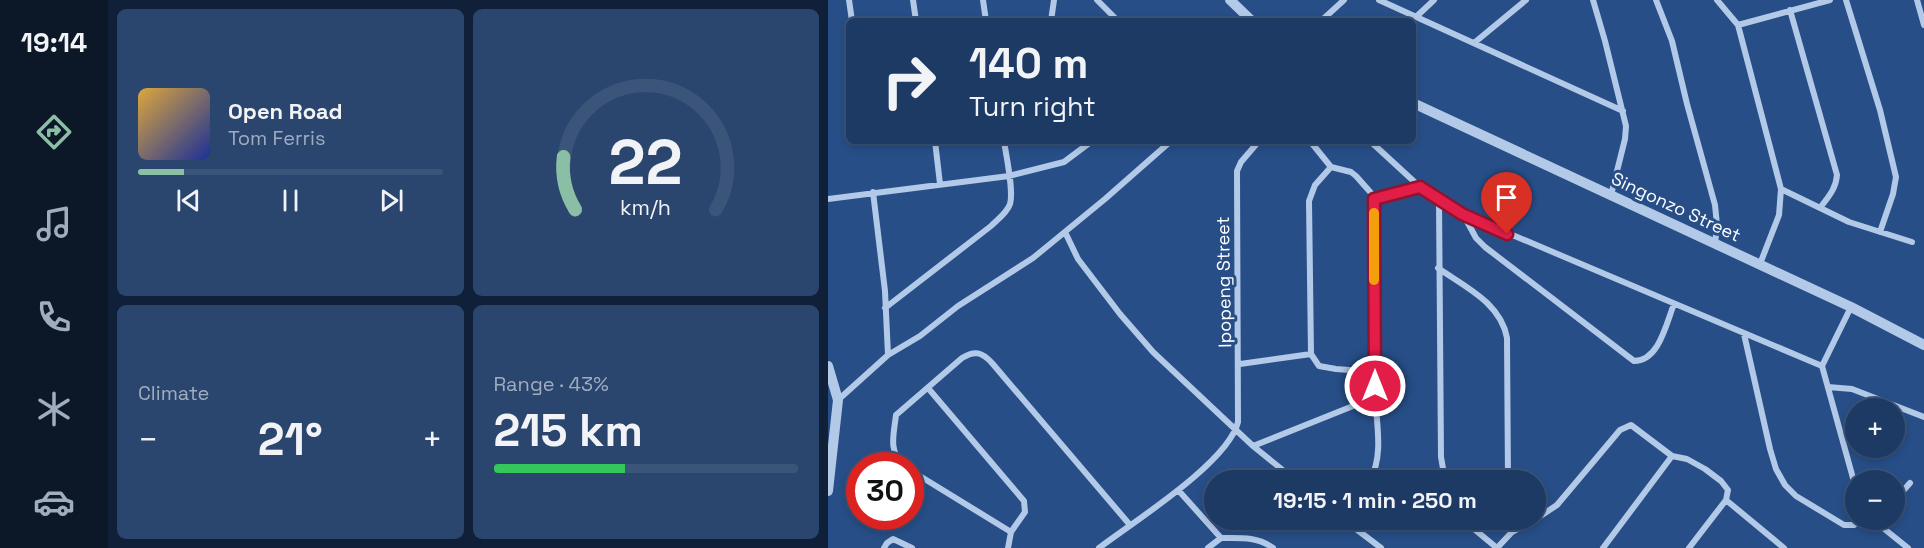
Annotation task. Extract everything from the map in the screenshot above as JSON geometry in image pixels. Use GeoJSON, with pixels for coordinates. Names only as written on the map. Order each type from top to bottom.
{"type":"FeatureCollection","features":[{"type":"Feature","properties":{"kind":"street"},"geometry":{"type":"LineString","coordinates":[[849,0],[852,18]]}},
{"type":"Feature","properties":{"kind":"street"},"geometry":{"type":"LineString","coordinates":[[913,0],[916,18]]}},
{"type":"Feature","properties":{"kind":"street"},"geometry":{"type":"LineString","coordinates":[[983,0],[986,18]]}},
{"type":"Feature","properties":{"kind":"street"},"geometry":{"type":"LineString","coordinates":[[1052,18],[1054,0]]}},
{"type":"Feature","properties":{"kind":"street"},"geometry":{"type":"LineString","coordinates":[[1097,0],[1115,18]]}},
{"type":"Feature","properties":{"kind":"street"},"geometry":{"type":"LineString","coordinates":[[1230,0],[1249,18]]}},
{"type":"Feature","properties":{"kind":"street"},"geometry":{"type":"LineString","coordinates":[[1324,18],[1344,0]]}},
{"type":"Feature","properties":{"kind":"street"},"geometry":{"type":"LineString","coordinates":[[1379,0],[1623,111]]}},
{"type":"Feature","properties":{"kind":"street"},"geometry":{"type":"LineString","coordinates":[[1417,16],[1434,0]]}},
{"type":"Feature","properties":{"kind":"street"},"geometry":{"type":"LineString","coordinates":[[1474,43],[1526,0]]}},
{"type":"Feature","properties":{"kind":"street"},"geometry":{"type":"LineString","coordinates":[[1593,0],[1623,111],[1625,140],[1611,195]]}},
{"type":"Feature","properties":{"kind":"street"},"geometry":{"type":"LineString","coordinates":[[1656,0],[1672,41],[1715,205],[1717,225],[1715,244]]}},
{"type":"Feature","properties":{"kind":"street"},"geometry":{"type":"LineString","coordinates":[[1717,0],[1738,25],[1781,189],[1779,215],[1760,264]]}},
{"type":"Feature","properties":{"kind":"street"},"geometry":{"type":"LineString","coordinates":[[1738,25],[1830,0]]}},
{"type":"Feature","properties":{"kind":"street"},"geometry":{"type":"LineString","coordinates":[[1846,0],[1880,110],[1896,177],[1893,194],[1880,232]]}},
{"type":"Feature","properties":{"kind":"street"},"geometry":{"type":"LineString","coordinates":[[1917,0],[1924,25]]}},
{"type":"Feature","properties":{"kind":"street"},"geometry":{"type":"LineString","coordinates":[[1790,10],[1837,175],[1837,183],[1833,192],[1820,208]]}},
{"type":"Feature","properties":{"kind":"street","name":"Singonzo Street"},"geometry":{"type":"LineString","coordinates":[[1416,104],[1851,307],[1924,345]]}},
{"type":"Feature","properties":{"kind":"street"},"geometry":{"type":"LineString","coordinates":[[935,144],[940,184]]}},
{"type":"Feature","properties":{"kind":"street"},"geometry":{"type":"LineString","coordinates":[[885,308],[1002,215],[1010,203],[1004,144]]}},
{"type":"Feature","properties":{"kind":"street"},"geometry":{"type":"LineString","coordinates":[[828,199],[1009,176],[1064,162],[1086,144]]}},
{"type":"Feature","properties":{"kind":"street"},"geometry":{"type":"LineString","coordinates":[[838,400],[888,355],[920,336],[958,306],[1014,272],[1065,232],[1167,144]]}},
{"type":"Feature","properties":{"kind":"street","name":"Ipopeng Street"},"geometry":{"type":"LineString","coordinates":[[1236,430],[1239,414],[1240,364],[1238,171],[1241,162],[1256,144]]}},
{"type":"Feature","properties":{"kind":"street"},"geometry":{"type":"LineString","coordinates":[[1312,144],[1331,167],[1351,172],[1356,176],[1374,199],[1375,400],[1378,440],[1377,461],[1374,470]]}},
{"type":"Feature","properties":{"kind":"street"},"geometry":{"type":"LineString","coordinates":[[1373,144],[1420,187],[1462,214],[1822,366]]}},
{"type":"Feature","properties":{"kind":"street"},"geometry":{"type":"LineString","coordinates":[[1331,167],[1315,185],[1310,201],[1311,354],[1319,366],[1375,372]]}},
{"type":"Feature","properties":{"kind":"street"},"geometry":{"type":"LineString","coordinates":[[1374,199],[1420,187]]}},
{"type":"Feature","properties":{"kind":"street"},"geometry":{"type":"LineString","coordinates":[[1781,189],[1849,222],[1912,242]]}},
{"type":"Feature","properties":{"kind":"street"},"geometry":{"type":"LineString","coordinates":[[873,192],[888,355]]}},
{"type":"Feature","properties":{"kind":"street"},"geometry":{"type":"LineString","coordinates":[[1439,200],[1438,268],[1441,457],[1443,470]]}},
{"type":"Feature","properties":{"kind":"street"},"geometry":{"type":"LineString","coordinates":[[1462,214],[1476,238],[1485,247],[1634,361],[1643,361],[1655,349],[1674,304]]}},
{"type":"Feature","properties":{"kind":"street"},"geometry":{"type":"LineString","coordinates":[[1065,232],[1078,259],[1120,314],[1153,352],[1253,446],[1283,470]]}},
{"type":"Feature","properties":{"kind":"street"},"geometry":{"type":"LineString","coordinates":[[1438,268],[1485,300],[1505,325],[1508,470]]}},
{"type":"Feature","properties":{"kind":"street"},"geometry":{"type":"LineString","coordinates":[[1851,307],[1822,366],[1851,470]]}},
{"type":"Feature","properties":{"kind":"street"},"geometry":{"type":"LineString","coordinates":[[1744,334],[1776,469],[1796,496],[1845,525]]}},
{"type":"Feature","properties":{"kind":"street"},"geometry":{"type":"LineString","coordinates":[[894,452],[896,416],[969,353],[984,355],[1130,525]]}},
{"type":"Feature","properties":{"kind":"street"},"geometry":{"type":"LineString","coordinates":[[1240,364],[1311,354]]}},
{"type":"Feature","properties":{"kind":"street"},"geometry":{"type":"LineString","coordinates":[[828,366],[838,400],[831,435],[828,491]]}},
{"type":"Feature","properties":{"kind":"street"},"geometry":{"type":"LineString","coordinates":[[1828,387],[1852,389],[1924,417]]}},
{"type":"Feature","properties":{"kind":"street"},"geometry":{"type":"LineString","coordinates":[[928,388],[1024,501],[1025,512],[1011,532],[1008,548]]}},
{"type":"Feature","properties":{"kind":"street"},"geometry":{"type":"LineString","coordinates":[[1253,446],[1358,404],[1375,400]]}},
{"type":"Feature","properties":{"kind":"street"},"geometry":{"type":"LineString","coordinates":[[1546,512],[1557,505],[1624,427],[1635,426],[1672,456],[1687,459],[1715,476],[1728,490],[1726,500],[1689,548]]}},
{"type":"Feature","properties":{"kind":"street"},"geometry":{"type":"LineString","coordinates":[[1099,548],[1179,491],[1216,455],[1236,430]]}},
{"type":"Feature","properties":{"kind":"street"},"geometry":{"type":"LineString","coordinates":[[1603,548],[1672,456]]}},
{"type":"Feature","properties":{"kind":"street"},"geometry":{"type":"LineString","coordinates":[[924,479],[1011,532]]}},
{"type":"Feature","properties":{"kind":"street"},"geometry":{"type":"LineString","coordinates":[[1905,489],[1910,483]]}},
{"type":"Feature","properties":{"kind":"street"},"geometry":{"type":"LineString","coordinates":[[1179,491],[1221,538]]}},
{"type":"Feature","properties":{"kind":"street"},"geometry":{"type":"LineString","coordinates":[[1726,500],[1784,548]]}},
{"type":"Feature","properties":{"kind":"street"},"geometry":{"type":"LineString","coordinates":[[1357,530],[1381,548]]}},
{"type":"Feature","properties":{"kind":"street"},"geometry":{"type":"LineString","coordinates":[[1475,530],[1497,548],[1512,531]]}},
{"type":"Feature","properties":{"kind":"street"},"geometry":{"type":"LineString","coordinates":[[1887,530],[1908,548]]}},
{"type":"Feature","properties":{"kind":"street"},"geometry":{"type":"LineString","coordinates":[[1208,548],[1221,538],[1253,539],[1265,542],[1273,548]]}},
{"type":"Feature","properties":{"kind":"street"},"geometry":{"type":"LineString","coordinates":[[884,548],[893,539],[912,548]]}},
{"type":"Feature","properties":{"kind":"street"},"geometry":{"type":"LineString","coordinates":[[1770,548],[1775,541]]}},
{"type":"Feature","properties":{"kind":"slow traffic"},"geometry":{"type":"LineString","coordinates":[[1374,213],[1374,280]]}},
{"type":"Feature","properties":{"kind":"route"},"geometry":{"type":"LineString","coordinates":[[1375,386],[1374,199],[1420,187],[1462,214],[1507,234]]}}]}
